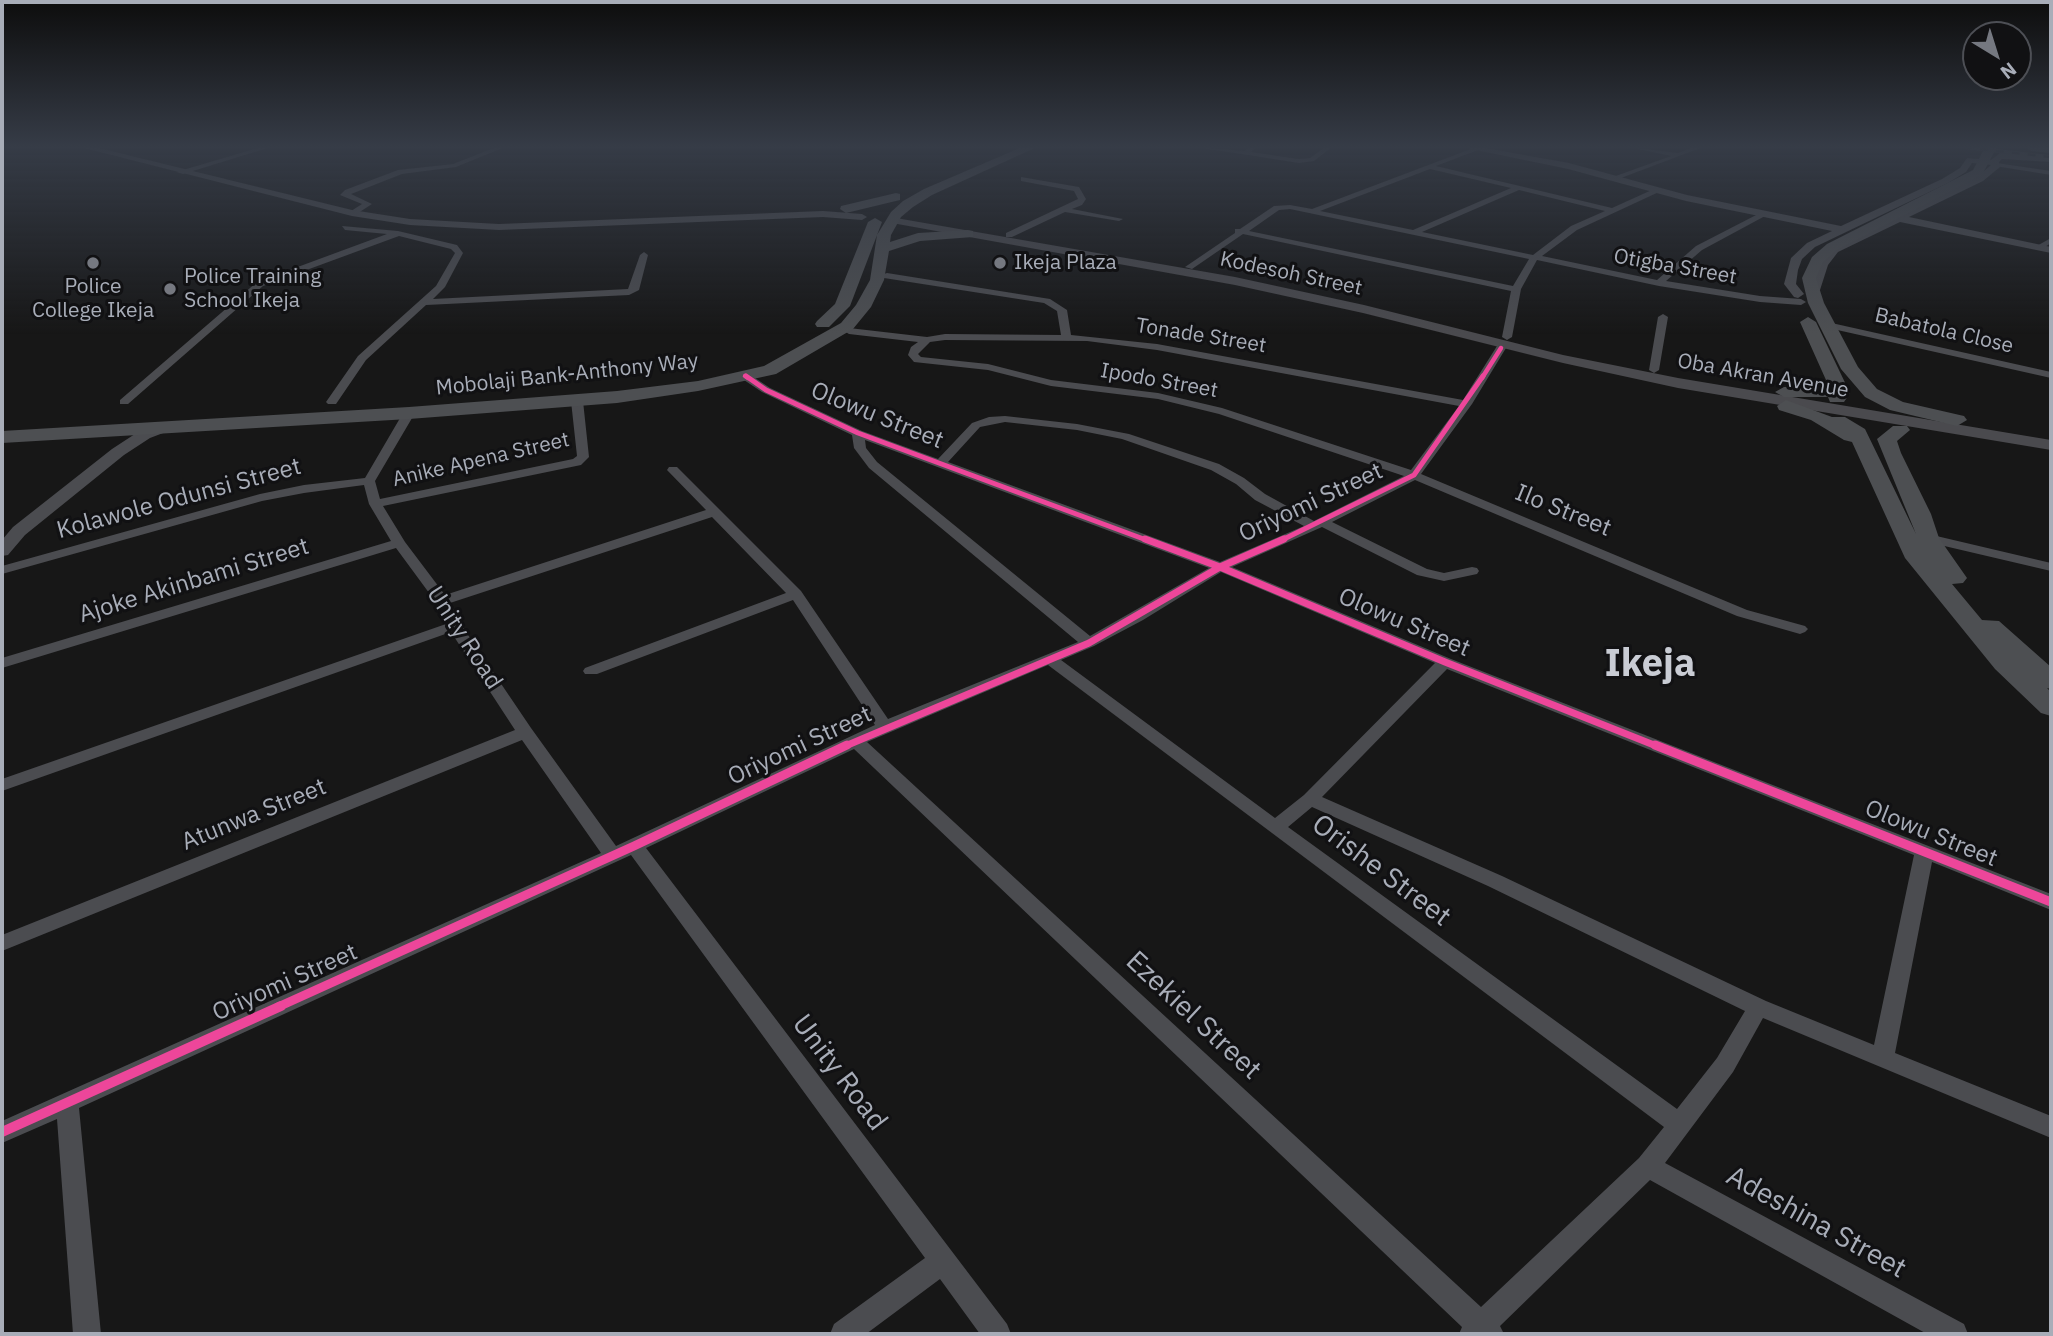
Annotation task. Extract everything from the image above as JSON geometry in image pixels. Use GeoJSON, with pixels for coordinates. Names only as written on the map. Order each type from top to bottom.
{"type":"FeatureCollection","features":[{"type":"Feature","properties":{"kind":"main road"},"geometry":{"type":"LineString","coordinates":[[773,361],[842,306],[856,276],[873,214],[879,209]]}},
{"type":"Feature","properties":{"kind":"main road","name":"Mobolaji Bank-Anthony Way"},"geometry":{"type":"LineString","coordinates":[[2,437],[409,414],[578,401],[670,391],[745,376],[847,326],[863,307],[877,280],[884,235],[895,215],[901,209]]}},
{"type":"Feature","properties":{"kind":"main road"},"geometry":{"type":"LineString","coordinates":[[773,361],[801,358],[849,331],[872,307],[887,276],[895,222],[913,209]]}},
{"type":"Feature","properties":{"kind":"main road"},"geometry":{"type":"LineString","coordinates":[[1837,410],[1841,393],[1802,310],[1807,297],[1806,270],[1832,247],[1894,209]]}},
{"type":"Feature","properties":{"kind":"main road"},"geometry":{"type":"LineString","coordinates":[[1880,217],[1897,209]]}},
{"type":"Feature","properties":{"kind":"main road"},"geometry":{"type":"LineString","coordinates":[[873,214],[909,212]]}},
{"type":"Feature","properties":{"kind":"main road","name":"Kodesoh Street"},"geometry":{"type":"LineString","coordinates":[[909,212],[929,223],[1189,267],[1389,309],[1472,334]]}},
{"type":"Feature","properties":{"kind":"main road"},"geometry":{"type":"LineString","coordinates":[[873,214],[895,222]]}},
{"type":"Feature","properties":{"kind":"main road","name":"Kodesoh Street"},"geometry":{"type":"LineString","coordinates":[[895,222],[1235,281],[1472,334]]}},
{"type":"Feature","properties":{"kind":"main road"},"geometry":{"type":"LineString","coordinates":[[862,255],[874,251],[890,251],[918,237],[968,234]]}},
{"type":"Feature","properties":{"kind":"main road"},"geometry":{"type":"LineString","coordinates":[[1807,297],[1827,325],[1867,397],[1897,428],[1928,538],[2004,663],[2051,707]]}},
{"type":"Feature","properties":{"kind":"main road"},"geometry":{"type":"LineString","coordinates":[[1364,309],[1649,374],[1837,410],[1871,430],[1957,420]]}},
{"type":"Feature","properties":{"kind":"main road"},"geometry":{"type":"LineString","coordinates":[[1389,309],[1504,343]]}},
{"type":"Feature","properties":{"kind":"main road","name":"Oba Akran Avenue"},"geometry":{"type":"LineString","coordinates":[[1472,334],[1563,359],[1724,391],[2051,444]]}},
{"type":"Feature","properties":{"kind":"main road","name":"Mobolaji Bank-Anthony Way"},"geometry":{"type":"LineString","coordinates":[[2,422],[635,381],[773,361]]}},
{"type":"Feature","properties":{"kind":"main road"},"geometry":{"type":"LineString","coordinates":[[1785,399],[1827,392],[1831,389],[1833,375]]}},
{"type":"Feature","properties":{"kind":"main road"},"geometry":{"type":"LineString","coordinates":[[1856,377],[1871,393],[1897,406],[1957,420],[2051,434]]}},
{"type":"Feature","properties":{"kind":"main road"},"geometry":{"type":"LineString","coordinates":[[1785,399],[1814,412],[1837,410],[1871,401],[1904,436],[1934,432],[2051,444]]}},
{"type":"Feature","properties":{"kind":"main road"},"geometry":{"type":"LineString","coordinates":[[1785,399],[1818,416],[1864,446]]}},
{"type":"Feature","properties":{"kind":"main road"},"geometry":{"type":"LineString","coordinates":[[1837,410],[1858,433],[1913,553],[1983,626],[2051,681]]}},
{"type":"Feature","properties":{"kind":"main road"},"geometry":{"type":"LineString","coordinates":[[36,435],[57,419]]}},
{"type":"Feature","properties":{"kind":"street"},"geometry":{"type":"LineString","coordinates":[[337,209],[375,218],[512,227],[873,214]]}},
{"type":"Feature","properties":{"kind":"street"},"geometry":{"type":"LineString","coordinates":[[352,213],[359,209]]}},
{"type":"Feature","properties":{"kind":"street"},"geometry":{"type":"LineString","coordinates":[[484,225],[838,209]]}},
{"type":"Feature","properties":{"kind":"street"},"geometry":{"type":"LineString","coordinates":[[848,209],[873,214]]}},
{"type":"Feature","properties":{"kind":"street","name":"Otigba Street"},"geometry":{"type":"LineString","coordinates":[[1189,267],[1238,231],[1275,209]]}},
{"type":"Feature","properties":{"kind":"street","name":"Otigba Street"},"geometry":{"type":"LineString","coordinates":[[1294,209],[1315,211],[1659,283],[1760,299],[1807,297]]}},
{"type":"Feature","properties":{"kind":"street"},"geometry":{"type":"LineString","coordinates":[[1315,211],[1319,209]]}},
{"type":"Feature","properties":{"kind":"street"},"geometry":{"type":"LineString","coordinates":[[1415,232],[1468,209]]}},
{"type":"Feature","properties":{"kind":"street"},"geometry":{"type":"LineString","coordinates":[[1741,209],[1843,228]]}},
{"type":"Feature","properties":{"kind":"street"},"geometry":{"type":"LineString","coordinates":[[1757,209],[1843,228]]}},
{"type":"Feature","properties":{"kind":"street"},"geometry":{"type":"LineString","coordinates":[[1883,209],[1811,245],[1797,258],[1789,279],[1807,297],[1816,286],[1822,265],[1834,250],[1921,209]]}},
{"type":"Feature","properties":{"kind":"street"},"geometry":{"type":"LineString","coordinates":[[1009,235],[1064,210],[1119,219]]}},
{"type":"Feature","properties":{"kind":"street"},"geometry":{"type":"LineString","coordinates":[[1504,343],[1516,289],[1534,258],[1555,240],[1610,210]]}},
{"type":"Feature","properties":{"kind":"street"},"geometry":{"type":"LineString","coordinates":[[1659,283],[1699,248],[1762,214]]}},
{"type":"Feature","properties":{"kind":"street"},"geometry":{"type":"LineString","coordinates":[[332,402],[362,358],[440,287],[460,253],[454,247],[398,233],[345,228],[375,218]]}},
{"type":"Feature","properties":{"kind":"street"},"geometry":{"type":"LineString","coordinates":[[1902,219],[2045,248],[2051,240]]}},
{"type":"Feature","properties":{"kind":"street"},"geometry":{"type":"LineString","coordinates":[[1238,231],[1516,289]]}},
{"type":"Feature","properties":{"kind":"street"},"geometry":{"type":"LineString","coordinates":[[124,402],[260,284],[398,233]]}},
{"type":"Feature","properties":{"kind":"street"},"geometry":{"type":"LineString","coordinates":[[423,302],[627,293],[634,290],[644,255]]}},
{"type":"Feature","properties":{"kind":"street"},"geometry":{"type":"LineString","coordinates":[[887,276],[1046,301],[1062,310],[1066,337]]}},
{"type":"Feature","properties":{"kind":"street"},"geometry":{"type":"LineString","coordinates":[[1649,374],[1663,317]]}},
{"type":"Feature","properties":{"kind":"street","name":"Babatola Close"},"geometry":{"type":"LineString","coordinates":[[1827,325],[2051,375]]}},
{"type":"Feature","properties":{"kind":"street","name":"Tonade Street"},"geometry":{"type":"LineString","coordinates":[[849,331],[927,340],[945,337],[1066,337],[1157,346],[1466,404]]}},
{"type":"Feature","properties":{"kind":"street","name":"Ipodo Street"},"geometry":{"type":"LineString","coordinates":[[927,340],[915,349],[913,355],[918,360],[988,367],[1051,383],[1158,396],[1222,411],[1414,475]]}},
{"type":"Feature","properties":{"kind":"street","name":"Oriyomi Street"},"geometry":{"type":"LineString","coordinates":[[62,1105],[623,851],[885,727],[1089,643],[1220,567],[1317,524],[1414,475],[1466,404],[1504,343]]}},
{"type":"Feature","properties":{"kind":"street","name":"Olowu Street"},"geometry":{"type":"LineString","coordinates":[[745,376],[766,390],[858,433],[1220,567],[1445,662],[2051,902]]}},
{"type":"Feature","properties":{"kind":"street","name":"Anike Apena Street"},"geometry":{"type":"LineString","coordinates":[[375,503],[577,462],[583,457],[578,401]]}},
{"type":"Feature","properties":{"kind":"street"},"geometry":{"type":"LineString","coordinates":[[369,481],[409,414]]}},
{"type":"Feature","properties":{"kind":"street"},"geometry":{"type":"LineString","coordinates":[[941,463],[976,425],[989,420],[1077,426],[1125,436],[1215,467],[1261,497],[1422,572],[1444,577],[1472,571]]}},
{"type":"Feature","properties":{"kind":"street"},"geometry":{"type":"LineString","coordinates":[[2,551],[19,531],[118,452],[144,435],[166,427]]}},
{"type":"Feature","properties":{"kind":"street"},"geometry":{"type":"LineString","coordinates":[[2,532],[103,447],[106,442],[90,432]]}},
{"type":"Feature","properties":{"kind":"street"},"geometry":{"type":"LineString","coordinates":[[858,433],[859,448],[873,466],[1089,643]]}},
{"type":"Feature","properties":{"kind":"street"},"geometry":{"type":"LineString","coordinates":[[673,470],[796,594],[885,727]]}},
{"type":"Feature","properties":{"kind":"street","name":"Ilo Street"},"geometry":{"type":"LineString","coordinates":[[1414,475],[1694,590],[1742,613],[1800,629]]}},
{"type":"Feature","properties":{"kind":"street","name":"Unity Road"},"geometry":{"type":"LineString","coordinates":[[369,481],[375,503],[399,543],[442,601],[454,626],[526,732],[623,851],[998,1334]]}},
{"type":"Feature","properties":{"kind":"street","name":"Kolawole Odunsi Street"},"geometry":{"type":"LineString","coordinates":[[2,570],[260,498],[303,489],[369,481]]}},
{"type":"Feature","properties":{"kind":"street"},"geometry":{"type":"LineString","coordinates":[[442,601],[714,512]]}},
{"type":"Feature","properties":{"kind":"street"},"geometry":{"type":"LineString","coordinates":[[1928,538],[2051,567]]}},
{"type":"Feature","properties":{"kind":"street","name":"Ajoke Akinbami Street"},"geometry":{"type":"LineString","coordinates":[[2,663],[399,543]]}},
{"type":"Feature","properties":{"kind":"street"},"geometry":{"type":"LineString","coordinates":[[591,671],[796,594]]}},
{"type":"Feature","properties":{"kind":"street"},"geometry":{"type":"LineString","coordinates":[[2,785],[454,626]]}},
{"type":"Feature","properties":{"kind":"street","name":"Orishe Street"},"geometry":{"type":"LineString","coordinates":[[1051,660],[1680,1125]]}},
{"type":"Feature","properties":{"kind":"street"},"geometry":{"type":"LineString","coordinates":[[1276,827],[1310,799],[1445,662]]}},
{"type":"Feature","properties":{"kind":"street","name":"Atunwa Street"},"geometry":{"type":"LineString","coordinates":[[2,943],[526,732]]}},
{"type":"Feature","properties":{"kind":"street","name":"Ezekiel Street"},"geometry":{"type":"LineString","coordinates":[[856,741],[1481,1331]]}},
{"type":"Feature","properties":{"kind":"street"},"geometry":{"type":"LineString","coordinates":[[1310,799],[1495,881],[1758,1007],[2051,1127]]}},
{"type":"Feature","properties":{"kind":"street"},"geometry":{"type":"LineString","coordinates":[[1883,1057],[1924,852]]}},
{"type":"Feature","properties":{"kind":"street"},"geometry":{"type":"LineString","coordinates":[[1481,1331],[1648,1166],[1726,1065],[1758,1007]]}},
{"type":"Feature","properties":{"kind":"street"},"geometry":{"type":"LineString","coordinates":[[2,1120],[62,1105]]}},
{"type":"Feature","properties":{"kind":"street"},"geometry":{"type":"LineString","coordinates":[[2,1132],[62,1105]]}},
{"type":"Feature","properties":{"kind":"street"},"geometry":{"type":"LineString","coordinates":[[62,1105],[87,1334]]}},
{"type":"Feature","properties":{"kind":"street","name":"Adeshina Street"},"geometry":{"type":"LineString","coordinates":[[1648,1166],[1954,1334]]}},
{"type":"Feature","properties":{"kind":"street"},"geometry":{"type":"LineString","coordinates":[[844,1334],[942,1261]]}},
{"type":"Feature","properties":{"kind":"cycle path"},"geometry":{"type":"LineString","coordinates":[[2,1132],[634,846],[885,727],[1089,643],[1220,567],[1314,526],[1404,481],[1414,475],[1466,404],[1501,348]]}},
{"type":"Feature","properties":{"kind":"cycle path"},"geometry":{"type":"LineString","coordinates":[[745,376],[766,390],[858,433],[1220,567],[1445,662],[2051,902]]}},
{"type":"Feature","properties":{"kind":"place","name":"Police College Ikeja"},"geometry":{"type":"Point","coordinates":[93,263]}},
{"type":"Feature","properties":{"kind":"place","name":"Ikeja Plaza"},"geometry":{"type":"Point","coordinates":[1000,263]}},
{"type":"Feature","properties":{"kind":"place","name":"Police Training School Ikeja"},"geometry":{"type":"Point","coordinates":[170,289]}},
{"type":"Feature","properties":{"kind":"district","name":"Ikeja"},"geometry":{"type":"Point","coordinates":[1650,665]}}]}
